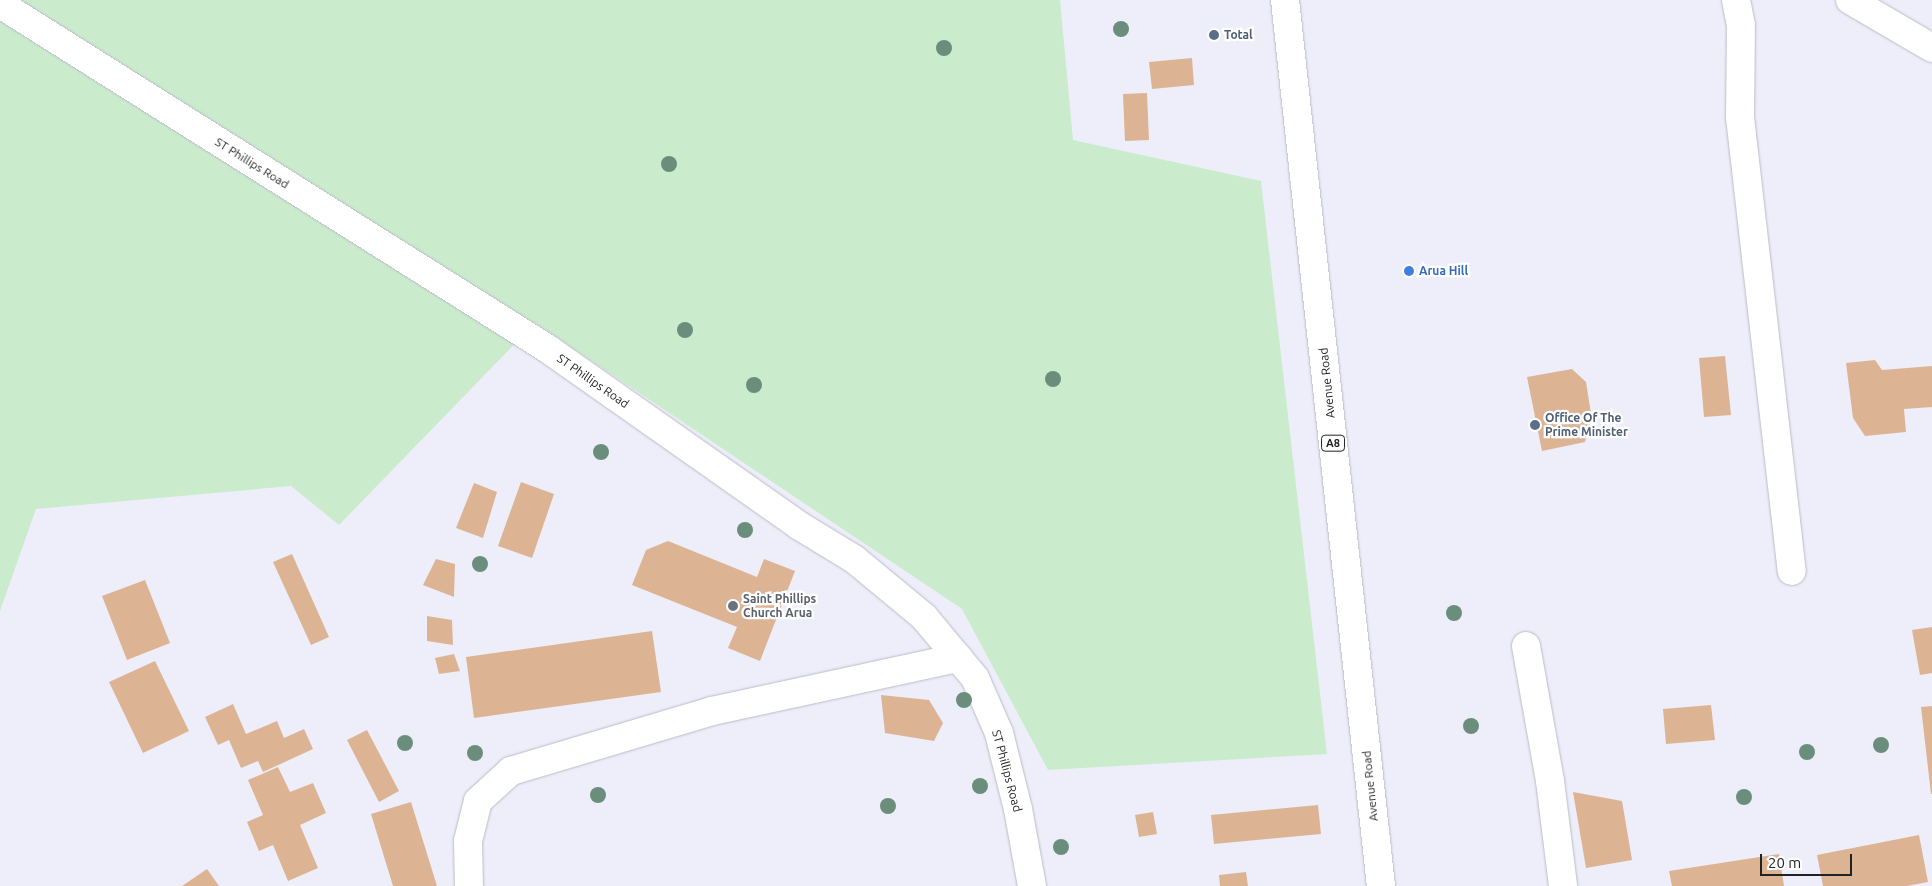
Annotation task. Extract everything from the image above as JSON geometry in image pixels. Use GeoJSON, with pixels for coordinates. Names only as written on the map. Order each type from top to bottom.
{"type":"FeatureCollection","features":[{"type":"Feature","properties":{"kind":"main road","name":"Avenue Road"},"geometry":{"type":"LineString","coordinates":[[1285,0],[1381,886]]}},
{"type":"Feature","properties":{"kind":"main road"},"geometry":{"type":"LineString","coordinates":[[1736,0],[1741,25],[1740,117],[1792,571]]}},
{"type":"Feature","properties":{"kind":"main road"},"geometry":{"type":"LineString","coordinates":[[1850,0],[1932,48]]}},
{"type":"Feature","properties":{"kind":"main road","name":"ST Phillips Road"},"geometry":{"type":"LineString","coordinates":[[0,4],[548,349],[798,525],[854,559],[924,617],[975,678],[999,733],[1018,809],[1032,886]]}},
{"type":"Feature","properties":{"kind":"main road"},"geometry":{"type":"LineString","coordinates":[[1526,646],[1550,781],[1563,886]]}},
{"type":"Feature","properties":{"kind":"main road"},"geometry":{"type":"LineString","coordinates":[[470,886],[468,841],[478,801],[511,771],[712,710],[958,658]]}},
{"type":"Feature","properties":{"kind":"green space"},"geometry":{"type":"Polygon","coordinates":[[[0,0],[1060,0],[1073,140],[1261,181],[1327,754],[1048,770],[962,609],[535,323],[339,525],[291,486],[36,509],[0,611],[0,0]]]}},
{"type":"Feature","properties":{"kind":"building"},"geometry":{"type":"Polygon","coordinates":[[[1192,58],[1194,85],[1152,89],[1149,62],[1192,58]]]}},
{"type":"Feature","properties":{"kind":"building"},"geometry":{"type":"Polygon","coordinates":[[[1147,93],[1149,140],[1125,141],[1123,94],[1147,93]]]}},
{"type":"Feature","properties":{"kind":"building"},"geometry":{"type":"Polygon","coordinates":[[[1725,356],[1731,415],[1704,417],[1699,358],[1725,356]]]}},
{"type":"Feature","properties":{"kind":"building"},"geometry":{"type":"Polygon","coordinates":[[[1875,360],[1882,370],[1932,366],[1932,407],[1904,409],[1906,432],[1865,436],[1853,418],[1846,363],[1875,360]]]}},
{"type":"Feature","properties":{"kind":"building"},"geometry":{"type":"Polygon","coordinates":[[[1572,369],[1586,382],[1591,414],[1585,442],[1542,451],[1527,377],[1572,369]]]}},
{"type":"Feature","properties":{"kind":"building"},"geometry":{"type":"Polygon","coordinates":[[[521,482],[554,494],[532,558],[498,546],[521,482]]]}},
{"type":"Feature","properties":{"kind":"building"},"geometry":{"type":"Polygon","coordinates":[[[474,483],[497,492],[483,538],[456,528],[474,483]]]}},
{"type":"Feature","properties":{"kind":"building","name":"Saint Phillips Church Arua"},"geometry":{"type":"Polygon","coordinates":[[[668,541],[757,577],[764,559],[795,571],[760,661],[728,648],[737,627],[632,585],[646,550],[668,541]]]}},
{"type":"Feature","properties":{"kind":"building"},"geometry":{"type":"Polygon","coordinates":[[[292,554],[329,637],[311,645],[273,562],[292,554]]]}},
{"type":"Feature","properties":{"kind":"building"},"geometry":{"type":"Polygon","coordinates":[[[436,559],[455,564],[454,597],[423,585],[436,559]]]}},
{"type":"Feature","properties":{"kind":"building"},"geometry":{"type":"Polygon","coordinates":[[[145,580],[170,643],[127,660],[102,596],[145,580]]]}},
{"type":"Feature","properties":{"kind":"building"},"geometry":{"type":"Polygon","coordinates":[[[427,616],[452,620],[453,645],[427,641],[427,616]]]}},
{"type":"Feature","properties":{"kind":"building"},"geometry":{"type":"Polygon","coordinates":[[[1932,627],[1932,673],[1920,675],[1912,630],[1932,627]]]}},
{"type":"Feature","properties":{"kind":"building"},"geometry":{"type":"Polygon","coordinates":[[[652,631],[661,692],[474,718],[466,657],[652,631]]]}},
{"type":"Feature","properties":{"kind":"building"},"geometry":{"type":"Polygon","coordinates":[[[454,654],[460,671],[439,674],[435,658],[454,654]]]}},
{"type":"Feature","properties":{"kind":"building"},"geometry":{"type":"Polygon","coordinates":[[[155,661],[189,731],[143,753],[109,682],[155,661]]]}},
{"type":"Feature","properties":{"kind":"building"},"geometry":{"type":"Polygon","coordinates":[[[881,695],[929,700],[943,723],[934,741],[885,733],[881,695]]]}},
{"type":"Feature","properties":{"kind":"building"},"geometry":{"type":"Polygon","coordinates":[[[233,704],[246,734],[277,721],[284,738],[304,729],[313,749],[263,772],[258,761],[241,768],[229,740],[218,745],[205,717],[233,704]]]}},
{"type":"Feature","properties":{"kind":"building"},"geometry":{"type":"Polygon","coordinates":[[[1711,705],[1715,740],[1666,744],[1663,709],[1711,705]]]}},
{"type":"Feature","properties":{"kind":"building"},"geometry":{"type":"Polygon","coordinates":[[[1932,706],[1932,794],[1931,794],[1921,707],[1932,706]]]}},
{"type":"Feature","properties":{"kind":"building"},"geometry":{"type":"Polygon","coordinates":[[[367,730],[399,791],[379,802],[347,740],[367,730]]]}},
{"type":"Feature","properties":{"kind":"building"},"geometry":{"type":"Polygon","coordinates":[[[278,767],[290,792],[313,783],[326,813],[300,825],[318,868],[288,881],[273,845],[259,851],[247,822],[263,815],[248,780],[278,767]]]}},
{"type":"Feature","properties":{"kind":"building"},"geometry":{"type":"Polygon","coordinates":[[[1573,792],[1622,801],[1632,860],[1586,868],[1573,792]]]}},
{"type":"Feature","properties":{"kind":"building"},"geometry":{"type":"Polygon","coordinates":[[[411,802],[437,886],[393,886],[371,814],[411,802]]]}},
{"type":"Feature","properties":{"kind":"building"},"geometry":{"type":"Polygon","coordinates":[[[1318,805],[1321,834],[1214,844],[1211,815],[1318,805]]]}},
{"type":"Feature","properties":{"kind":"building"},"geometry":{"type":"Polygon","coordinates":[[[1153,812],[1157,834],[1139,837],[1135,815],[1153,812]]]}},
{"type":"Feature","properties":{"kind":"building"},"geometry":{"type":"Polygon","coordinates":[[[1919,835],[1928,882],[1907,886],[1823,886],[1817,855],[1919,835]]]}},
{"type":"Feature","properties":{"kind":"building"},"geometry":{"type":"Polygon","coordinates":[[[1779,854],[1784,886],[1672,886],[1669,871],[1779,854]]]}},
{"type":"Feature","properties":{"kind":"building"},"geometry":{"type":"Polygon","coordinates":[[[207,869],[219,886],[182,886],[207,869]]]}},
{"type":"Feature","properties":{"kind":"building"},"geometry":{"type":"Polygon","coordinates":[[[1246,872],[1248,886],[1220,886],[1219,875],[1246,872]]]}},
{"type":"Feature","properties":{"kind":"place","name":"Total"},"geometry":{"type":"Point","coordinates":[1214,35]}},
{"type":"Feature","properties":{"kind":"place","name":"Arua Hill"},"geometry":{"type":"Point","coordinates":[1409,271]}},
{"type":"Feature","properties":{"kind":"place","name":"Office Of The Prime Minister"},"geometry":{"type":"Point","coordinates":[1535,425]}},
{"type":"Feature","properties":{"kind":"place","name":"Saint Phillips Church Arua"},"geometry":{"type":"Point","coordinates":[733,606]}}]}
